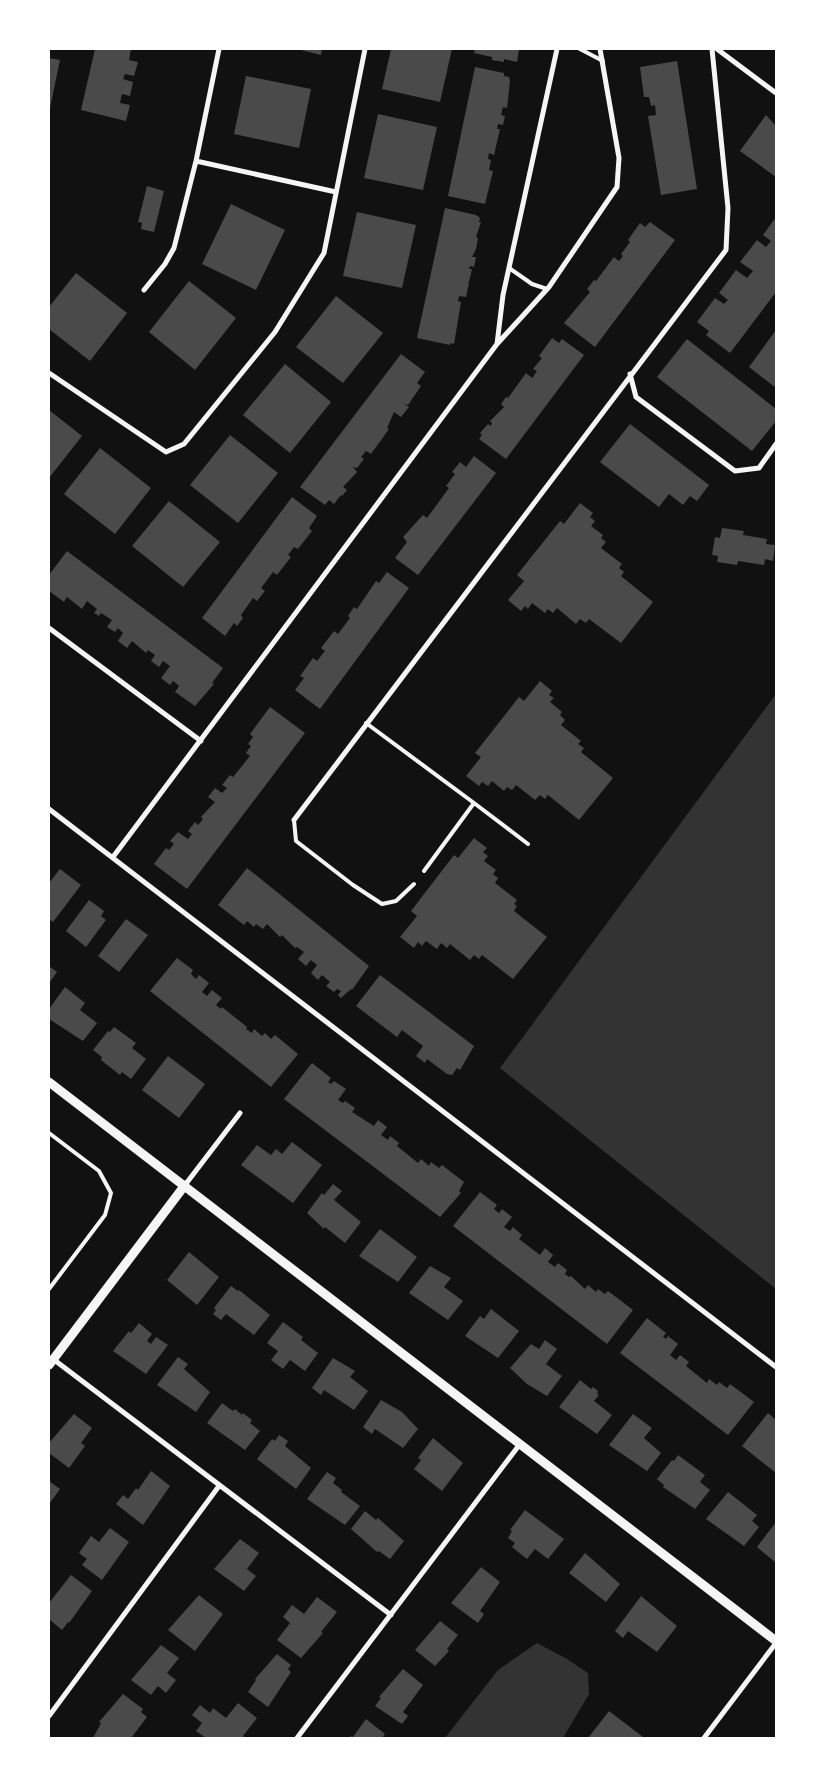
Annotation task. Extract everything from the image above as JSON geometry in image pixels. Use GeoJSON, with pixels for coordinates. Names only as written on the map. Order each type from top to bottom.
{"type":"FeatureCollection","features":[{"type":"Feature","properties":{"kind":"street"},"geometry":{"type":"LineString","coordinates":[[144,290],[165,264],[174,248],[196,161],[219,49]]}},
{"type":"Feature","properties":{"kind":"street"},"geometry":{"type":"LineString","coordinates":[[49,373],[166,452],[184,444],[275,332],[324,253],[365,49]]}},
{"type":"Feature","properties":{"kind":"street"},"geometry":{"type":"LineString","coordinates":[[497,344],[509,268],[557,49]]}},
{"type":"Feature","properties":{"kind":"street"},"geometry":{"type":"LineString","coordinates":[[113,858],[497,344],[547,289],[618,187],[619,158],[600,49]]}},
{"type":"Feature","properties":{"kind":"street"},"geometry":{"type":"LineString","coordinates":[[294,820],[630,374],[726,250],[728,208],[712,49]]}},
{"type":"Feature","properties":{"kind":"street"},"geometry":{"type":"LineString","coordinates":[[717,49],[776,93]]}},
{"type":"Feature","properties":{"kind":"street"},"geometry":{"type":"LineString","coordinates":[[196,161],[336,192]]}},
{"type":"Feature","properties":{"kind":"street"},"geometry":{"type":"LineString","coordinates":[[630,374],[636,396],[735,471],[759,468],[776,444]]}},
{"type":"Feature","properties":{"kind":"street"},"geometry":{"type":"LineString","coordinates":[[49,628],[201,741]]}},
{"type":"Feature","properties":{"kind":"street"},"geometry":{"type":"LineString","coordinates":[[49,808],[776,1367]]}},
{"type":"Feature","properties":{"kind":"street"},"geometry":{"type":"LineString","coordinates":[[49,1082],[776,1642],[704,1738]]}},
{"type":"Feature","properties":{"kind":"street"},"geometry":{"type":"LineString","coordinates":[[240,1113],[51,1362],[391,1614]]}},
{"type":"Feature","properties":{"kind":"street"},"geometry":{"type":"LineString","coordinates":[[298,1738],[520,1444]]}},
{"type":"Feature","properties":{"kind":"street"},"geometry":{"type":"LineString","coordinates":[[49,1716],[220,1486]]}},
{"type":"Feature","properties":{"kind":"lane"},"geometry":{"type":"LineString","coordinates":[[580,49],[602,61]]}},
{"type":"Feature","properties":{"kind":"lane"},"geometry":{"type":"LineString","coordinates":[[509,268],[532,284],[547,289]]}},
{"type":"Feature","properties":{"kind":"lane"},"geometry":{"type":"LineString","coordinates":[[366,723],[528,844]]}},
{"type":"Feature","properties":{"kind":"lane"},"geometry":{"type":"LineString","coordinates":[[424,871],[474,803]]}},
{"type":"Feature","properties":{"kind":"lane"},"geometry":{"type":"LineString","coordinates":[[294,820],[296,841],[318,860],[382,904],[396,901],[414,884]]}},
{"type":"Feature","properties":{"kind":"lane"},"geometry":{"type":"LineString","coordinates":[[49,1133],[99,1171],[111,1193],[105,1215],[49,1289]]}},
{"type":"Feature","properties":{"kind":"shaded area"},"geometry":{"type":"Polygon","coordinates":[[[776,694],[776,1289],[500,1068],[776,694]]]}},
{"type":"Feature","properties":{"kind":"shaded area"},"geometry":{"type":"Polygon","coordinates":[[[537,1643],[588,1673],[589,1694],[563,1738],[445,1738],[498,1670],[537,1643]]]}},
{"type":"Feature","properties":{"kind":"building"},"geometry":{"type":"Polygon","coordinates":[[[95,49],[131,49],[129,60],[138,62],[134,76],[125,74],[123,79],[133,82],[130,96],[122,94],[120,103],[130,105],[126,121],[81,110],[95,49]]]}},
{"type":"Feature","properties":{"kind":"building"},"geometry":{"type":"Polygon","coordinates":[[[297,49],[322,49],[321,55],[297,49]]]}},
{"type":"Feature","properties":{"kind":"building"},"geometry":{"type":"Polygon","coordinates":[[[391,49],[452,49],[440,102],[382,89],[391,49]]]}},
{"type":"Feature","properties":{"kind":"building"},"geometry":{"type":"Polygon","coordinates":[[[475,49],[519,49],[517,62],[504,59],[504,62],[492,60],[492,57],[474,53],[475,49]]]}},
{"type":"Feature","properties":{"kind":"building"},"geometry":{"type":"Polygon","coordinates":[[[49,58],[60,60],[50,108],[49,108],[49,58]]]}},
{"type":"Feature","properties":{"kind":"building"},"geometry":{"type":"Polygon","coordinates":[[[677,61],[697,189],[661,195],[648,116],[656,115],[655,105],[651,106],[649,97],[644,97],[640,67],[677,61]]]}},
{"type":"Feature","properties":{"kind":"building"},"geometry":{"type":"Polygon","coordinates":[[[475,67],[504,73],[504,76],[509,77],[510,81],[507,108],[503,107],[501,115],[505,116],[503,125],[498,124],[497,129],[500,129],[494,155],[489,153],[488,159],[491,160],[489,170],[493,171],[485,204],[448,196],[475,67]]]}},
{"type":"Feature","properties":{"kind":"building"},"geometry":{"type":"Polygon","coordinates":[[[246,76],[311,89],[299,148],[234,134],[246,76]]]}},
{"type":"Feature","properties":{"kind":"building"},"geometry":{"type":"Polygon","coordinates":[[[378,114],[437,127],[423,190],[364,178],[378,114]]]}},
{"type":"Feature","properties":{"kind":"building"},"geometry":{"type":"Polygon","coordinates":[[[766,115],[776,126],[776,177],[740,151],[766,115]]]}},
{"type":"Feature","properties":{"kind":"building"},"geometry":{"type":"Polygon","coordinates":[[[147,186],[164,191],[154,232],[141,229],[142,223],[138,222],[147,186]]]}},
{"type":"Feature","properties":{"kind":"building"},"geometry":{"type":"Polygon","coordinates":[[[231,204],[285,230],[256,290],[202,264],[231,204]]]}},
{"type":"Feature","properties":{"kind":"building"},"geometry":{"type":"Polygon","coordinates":[[[445,208],[476,215],[480,218],[479,222],[481,222],[476,237],[478,238],[476,249],[472,257],[476,257],[474,267],[470,266],[469,269],[472,269],[469,282],[467,283],[469,283],[466,297],[459,296],[458,301],[461,302],[454,344],[450,343],[450,345],[417,338],[445,208]]]}},
{"type":"Feature","properties":{"kind":"building"},"geometry":{"type":"Polygon","coordinates":[[[357,212],[416,225],[402,288],[343,276],[357,212]]]}},
{"type":"Feature","properties":{"kind":"building"},"geometry":{"type":"Polygon","coordinates":[[[776,217],[776,292],[730,353],[706,335],[709,331],[697,322],[715,298],[724,304],[728,300],[719,293],[736,270],[747,278],[753,271],[740,262],[757,240],[766,247],[771,241],[763,235],[776,217]]]}},
{"type":"Feature","properties":{"kind":"building"},"geometry":{"type":"Polygon","coordinates":[[[650,222],[675,240],[595,347],[564,323],[590,292],[587,289],[594,280],[596,281],[614,257],[619,261],[623,256],[621,254],[630,242],[628,240],[640,223],[645,227],[650,222]]]}},
{"type":"Feature","properties":{"kind":"building"},"geometry":{"type":"Polygon","coordinates":[[[76,273],[127,313],[90,361],[49,329],[49,307],[76,273]]]}},
{"type":"Feature","properties":{"kind":"building"},"geometry":{"type":"Polygon","coordinates":[[[189,281],[236,318],[195,370],[149,332],[189,281]]]}},
{"type":"Feature","properties":{"kind":"building"},"geometry":{"type":"Polygon","coordinates":[[[336,296],[383,333],[343,383],[296,347],[336,296]]]}},
{"type":"Feature","properties":{"kind":"building"},"geometry":{"type":"Polygon","coordinates":[[[776,330],[776,388],[749,367],[776,330]]]}},
{"type":"Feature","properties":{"kind":"building"},"geometry":{"type":"Polygon","coordinates":[[[552,338],[559,343],[562,339],[584,355],[506,459],[479,439],[482,435],[480,433],[488,424],[491,426],[492,423],[490,421],[504,407],[501,404],[506,397],[508,398],[526,373],[532,378],[537,371],[533,369],[542,358],[539,356],[552,338]]]}},
{"type":"Feature","properties":{"kind":"building"},"geometry":{"type":"Polygon","coordinates":[[[687,339],[776,409],[776,421],[752,451],[657,377],[687,339]]]}},
{"type":"Feature","properties":{"kind":"building"},"geometry":{"type":"Polygon","coordinates":[[[401,354],[425,372],[417,383],[421,386],[408,405],[403,403],[409,407],[401,417],[394,412],[387,428],[389,429],[371,454],[366,451],[361,457],[364,459],[357,468],[353,467],[357,472],[343,487],[347,490],[334,504],[329,500],[325,505],[300,487],[401,354]]]}},
{"type":"Feature","properties":{"kind":"building"},"geometry":{"type":"Polygon","coordinates":[[[285,364],[331,402],[290,453],[243,415],[285,364]]]}},
{"type":"Feature","properties":{"kind":"building"},"geometry":{"type":"Polygon","coordinates":[[[49,410],[82,436],[49,478],[49,410]]]}},
{"type":"Feature","properties":{"kind":"building"},"geometry":{"type":"Polygon","coordinates":[[[630,424],[709,485],[697,501],[690,496],[683,505],[669,494],[659,507],[600,462],[630,424]]]}},
{"type":"Feature","properties":{"kind":"building"},"geometry":{"type":"Polygon","coordinates":[[[230,435],[278,473],[238,523],[190,485],[230,435]]]}},
{"type":"Feature","properties":{"kind":"building"},"geometry":{"type":"Polygon","coordinates":[[[100,448],[151,488],[115,534],[64,494],[100,448]]]}},
{"type":"Feature","properties":{"kind":"building"},"geometry":{"type":"Polygon","coordinates":[[[474,456],[496,473],[418,575],[395,558],[407,542],[403,537],[423,515],[427,518],[449,488],[446,486],[455,474],[452,472],[460,462],[466,467],[474,456]]]}},
{"type":"Feature","properties":{"kind":"building"},"geometry":{"type":"Polygon","coordinates":[[[292,497],[317,516],[309,528],[312,531],[298,549],[294,547],[288,555],[291,557],[277,575],[273,572],[261,588],[265,591],[257,601],[253,598],[241,615],[243,618],[237,626],[234,623],[225,636],[202,618],[292,497]]]}},
{"type":"Feature","properties":{"kind":"building"},"geometry":{"type":"Polygon","coordinates":[[[169,501],[220,542],[183,587],[132,546],[169,501]]]}},
{"type":"Feature","properties":{"kind":"building"},"geometry":{"type":"Polygon","coordinates":[[[580,503],[593,513],[590,517],[595,521],[591,526],[603,535],[601,538],[606,542],[601,548],[622,564],[619,568],[624,572],[621,576],[653,602],[621,643],[589,619],[586,623],[580,619],[576,624],[557,608],[553,613],[548,609],[545,613],[532,603],[528,609],[525,606],[521,611],[508,600],[524,581],[517,575],[560,521],[564,524],[580,503]]]}},
{"type":"Feature","properties":{"kind":"building"},"geometry":{"type":"Polygon","coordinates":[[[722,528],[744,531],[743,535],[767,539],[766,544],[775,545],[773,561],[765,559],[764,565],[738,561],[737,565],[717,562],[718,556],[712,555],[715,537],[720,538],[722,528]]]}},
{"type":"Feature","properties":{"kind":"building"},"geometry":{"type":"Polygon","coordinates":[[[67,551],[223,668],[212,683],[214,684],[195,706],[175,692],[179,686],[173,681],[170,685],[161,678],[170,666],[163,661],[159,667],[151,661],[155,655],[148,650],[146,653],[132,641],[127,648],[118,641],[123,633],[118,628],[115,632],[107,627],[112,620],[101,613],[99,616],[94,613],[97,609],[87,601],[82,609],[67,597],[64,602],[49,591],[49,575],[67,551]]]}},
{"type":"Feature","properties":{"kind":"building"},"geometry":{"type":"Polygon","coordinates":[[[387,572],[409,588],[320,709],[295,690],[304,678],[300,676],[313,658],[317,661],[325,651],[321,648],[334,631],[338,634],[350,618],[348,616],[354,607],[357,609],[376,581],[379,583],[387,572]]]}},
{"type":"Feature","properties":{"kind":"building"},"geometry":{"type":"Polygon","coordinates":[[[540,681],[552,691],[549,695],[554,698],[550,702],[562,712],[560,715],[565,720],[561,725],[581,741],[578,744],[584,748],[581,752],[613,778],[579,820],[548,795],[545,799],[540,795],[535,800],[516,785],[512,790],[507,787],[504,791],[492,781],[488,786],[482,782],[479,786],[466,776],[481,757],[475,753],[519,697],[524,701],[540,681]]]}},
{"type":"Feature","properties":{"kind":"building"},"geometry":{"type":"Polygon","coordinates":[[[270,707],[305,733],[187,889],[154,864],[166,848],[169,850],[174,844],[170,841],[178,832],[188,839],[192,834],[188,831],[195,822],[198,825],[203,819],[201,817],[215,802],[208,797],[215,788],[222,793],[227,788],[222,785],[230,775],[233,777],[250,756],[246,753],[251,746],[248,744],[253,737],[250,734],[270,707]]]}},
{"type":"Feature","properties":{"kind":"building"},"geometry":{"type":"Polygon","coordinates":[[[474,838],[487,848],[483,852],[488,856],[484,861],[496,870],[493,874],[498,878],[495,883],[517,900],[514,904],[517,906],[514,911],[547,937],[513,979],[482,955],[479,959],[474,955],[470,960],[450,944],[447,948],[441,943],[437,949],[426,941],[422,946],[418,942],[414,948],[400,937],[417,916],[411,911],[454,855],[458,858],[474,838]]]}},
{"type":"Feature","properties":{"kind":"building"},"geometry":{"type":"Polygon","coordinates":[[[247,868],[369,966],[352,990],[341,998],[338,995],[341,991],[337,989],[334,992],[326,986],[330,982],[322,975],[318,980],[311,973],[317,965],[311,960],[306,966],[298,959],[304,952],[297,947],[295,948],[282,935],[280,937],[267,924],[263,929],[256,924],[254,927],[247,921],[244,925],[218,905],[247,868]]]}},
{"type":"Feature","properties":{"kind":"building"},"geometry":{"type":"Polygon","coordinates":[[[60,869],[81,885],[53,922],[49,919],[49,883],[60,869]]]}},
{"type":"Feature","properties":{"kind":"building"},"geometry":{"type":"Polygon","coordinates":[[[89,900],[104,911],[101,916],[106,920],[86,947],[66,931],[89,900]]]}},
{"type":"Feature","properties":{"kind":"building"},"geometry":{"type":"Polygon","coordinates":[[[126,919],[148,935],[119,972],[98,956],[126,919]]]}},
{"type":"Feature","properties":{"kind":"building"},"geometry":{"type":"Polygon","coordinates":[[[177,958],[193,970],[191,974],[196,979],[199,975],[209,983],[202,992],[207,996],[212,990],[222,998],[216,1005],[221,1009],[222,1007],[247,1027],[246,1029],[252,1033],[254,1029],[262,1036],[265,1033],[271,1039],[275,1035],[298,1054],[271,1087],[150,991],[177,958]]]}},
{"type":"Feature","properties":{"kind":"building"},"geometry":{"type":"Polygon","coordinates":[[[49,966],[57,972],[49,983],[49,966]]]}},
{"type":"Feature","properties":{"kind":"building"},"geometry":{"type":"Polygon","coordinates":[[[380,975],[474,1046],[460,1070],[457,1068],[452,1075],[447,1074],[427,1059],[425,1063],[416,1056],[423,1046],[402,1030],[397,1037],[356,1006],[380,975]]]}},
{"type":"Feature","properties":{"kind":"building"},"geometry":{"type":"Polygon","coordinates":[[[65,987],[85,1003],[80,1010],[97,1023],[83,1041],[49,1019],[49,1009],[65,987]]]}},
{"type":"Feature","properties":{"kind":"building"},"geometry":{"type":"Polygon","coordinates":[[[114,1027],[136,1043],[132,1048],[146,1059],[131,1079],[122,1072],[120,1075],[101,1060],[102,1057],[93,1050],[108,1031],[110,1032],[114,1027]]]}},
{"type":"Feature","properties":{"kind":"building"},"geometry":{"type":"Polygon","coordinates":[[[168,1056],[205,1084],[179,1118],[142,1090],[168,1056]]]}},
{"type":"Feature","properties":{"kind":"building"},"geometry":{"type":"Polygon","coordinates":[[[312,1063],[331,1078],[328,1082],[331,1084],[334,1081],[346,1089],[338,1100],[343,1103],[345,1101],[355,1108],[352,1112],[374,1126],[378,1120],[387,1127],[381,1135],[388,1140],[390,1136],[399,1143],[397,1146],[418,1163],[421,1159],[429,1166],[431,1162],[439,1168],[442,1165],[464,1182],[459,1191],[461,1193],[440,1217],[284,1099],[312,1063]]]}},
{"type":"Feature","properties":{"kind":"building"},"geometry":{"type":"Polygon","coordinates":[[[292,1142],[322,1165],[293,1203],[241,1165],[257,1145],[271,1155],[276,1149],[282,1154],[292,1142]]]}},
{"type":"Feature","properties":{"kind":"building"},"geometry":{"type":"Polygon","coordinates":[[[333,1184],[342,1191],[334,1200],[361,1222],[345,1243],[325,1227],[324,1229],[307,1213],[322,1193],[324,1195],[333,1184]]]}},
{"type":"Feature","properties":{"kind":"building"},"geometry":{"type":"Polygon","coordinates":[[[480,1192],[497,1205],[494,1209],[499,1213],[502,1209],[512,1217],[504,1227],[510,1231],[513,1227],[522,1235],[519,1239],[540,1255],[545,1248],[553,1255],[548,1262],[555,1267],[558,1263],[567,1270],[565,1274],[569,1277],[571,1276],[585,1289],[588,1285],[596,1292],[598,1289],[605,1294],[608,1291],[633,1310],[607,1344],[453,1226],[480,1192]]]}},
{"type":"Feature","properties":{"kind":"building"},"geometry":{"type":"Polygon","coordinates":[[[380,1229],[417,1257],[398,1282],[359,1256],[380,1229]]]}},
{"type":"Feature","properties":{"kind":"building"},"geometry":{"type":"Polygon","coordinates":[[[189,1252],[219,1277],[197,1305],[167,1280],[189,1252]]]}},
{"type":"Feature","properties":{"kind":"building"},"geometry":{"type":"Polygon","coordinates":[[[430,1266],[451,1278],[444,1287],[463,1301],[448,1320],[409,1293],[430,1266]]]}},
{"type":"Feature","properties":{"kind":"building"},"geometry":{"type":"Polygon","coordinates":[[[231,1286],[239,1290],[270,1315],[254,1335],[226,1314],[221,1320],[213,1314],[216,1310],[214,1308],[231,1286]]]}},
{"type":"Feature","properties":{"kind":"building"},"geometry":{"type":"Polygon","coordinates":[[[491,1309],[519,1331],[498,1358],[465,1336],[480,1316],[484,1319],[491,1309]]]}},
{"type":"Feature","properties":{"kind":"building"},"geometry":{"type":"Polygon","coordinates":[[[647,1318],[666,1333],[663,1337],[666,1339],[668,1336],[678,1344],[670,1355],[676,1360],[680,1355],[689,1362],[686,1366],[707,1383],[709,1379],[717,1385],[719,1382],[727,1388],[730,1384],[754,1402],[728,1435],[620,1353],[647,1318]]]}},
{"type":"Feature","properties":{"kind":"building"},"geometry":{"type":"Polygon","coordinates":[[[283,1322],[303,1337],[301,1340],[318,1353],[305,1371],[290,1360],[283,1369],[271,1360],[278,1351],[267,1343],[283,1322]]]}},
{"type":"Feature","properties":{"kind":"building"},"geometry":{"type":"Polygon","coordinates":[[[139,1323],[152,1334],[147,1341],[151,1344],[156,1337],[168,1345],[146,1374],[113,1351],[129,1331],[131,1333],[139,1323]]]}},
{"type":"Feature","properties":{"kind":"building"},"geometry":{"type":"Polygon","coordinates":[[[545,1340],[557,1349],[546,1364],[562,1376],[547,1396],[527,1384],[510,1368],[531,1344],[539,1349],[545,1340]]]}},
{"type":"Feature","properties":{"kind":"building"},"geometry":{"type":"Polygon","coordinates":[[[178,1357],[188,1364],[184,1369],[210,1392],[196,1412],[157,1385],[178,1357]]]}},
{"type":"Feature","properties":{"kind":"building"},"geometry":{"type":"Polygon","coordinates":[[[333,1358],[355,1371],[350,1377],[368,1391],[354,1410],[324,1390],[321,1395],[312,1388],[333,1358]]]}},
{"type":"Feature","properties":{"kind":"building"},"geometry":{"type":"Polygon","coordinates":[[[580,1380],[591,1389],[593,1387],[598,1391],[597,1394],[599,1395],[594,1401],[612,1415],[597,1434],[559,1407],[580,1380]]]}},
{"type":"Feature","properties":{"kind":"building"},"geometry":{"type":"Polygon","coordinates":[[[381,1400],[402,1412],[418,1429],[403,1448],[375,1429],[372,1434],[363,1427],[381,1400]]]}},
{"type":"Feature","properties":{"kind":"building"},"geometry":{"type":"Polygon","coordinates":[[[222,1403],[233,1411],[235,1409],[242,1415],[243,1413],[252,1420],[250,1423],[260,1431],[245,1450],[207,1423],[222,1403]]]}},
{"type":"Feature","properties":{"kind":"building"},"geometry":{"type":"Polygon","coordinates":[[[768,1413],[776,1420],[776,1473],[742,1446],[768,1413]]]}},
{"type":"Feature","properties":{"kind":"building"},"geometry":{"type":"Polygon","coordinates":[[[74,1414],[92,1428],[81,1443],[85,1446],[69,1468],[49,1453],[49,1443],[74,1414]]]}},
{"type":"Feature","properties":{"kind":"building"},"geometry":{"type":"Polygon","coordinates":[[[633,1414],[652,1428],[644,1438],[661,1453],[647,1471],[609,1445],[633,1414]]]}},
{"type":"Feature","properties":{"kind":"building"},"geometry":{"type":"Polygon","coordinates":[[[279,1435],[288,1441],[285,1446],[311,1468],[296,1489],[257,1459],[272,1439],[275,1441],[279,1435]]]}},
{"type":"Feature","properties":{"kind":"building"},"geometry":{"type":"Polygon","coordinates":[[[433,1438],[463,1463],[442,1491],[414,1469],[421,1460],[418,1458],[433,1438]]]}},
{"type":"Feature","properties":{"kind":"building"},"geometry":{"type":"Polygon","coordinates":[[[678,1455],[705,1475],[700,1482],[710,1490],[695,1509],[663,1487],[664,1485],[657,1479],[678,1455]]]}},
{"type":"Feature","properties":{"kind":"building"},"geometry":{"type":"Polygon","coordinates":[[[151,1471],[170,1486],[143,1525],[116,1504],[123,1495],[128,1499],[136,1488],[138,1490],[151,1471]]]}},
{"type":"Feature","properties":{"kind":"building"},"geometry":{"type":"Polygon","coordinates":[[[327,1472],[336,1478],[333,1483],[342,1490],[341,1492],[360,1506],[345,1525],[307,1499],[327,1472]]]}},
{"type":"Feature","properties":{"kind":"building"},"geometry":{"type":"Polygon","coordinates":[[[49,1481],[60,1489],[49,1504],[49,1481]]]}},
{"type":"Feature","properties":{"kind":"building"},"geometry":{"type":"Polygon","coordinates":[[[728,1492],[757,1515],[752,1521],[759,1527],[744,1546],[706,1519],[728,1492]]]}},
{"type":"Feature","properties":{"kind":"building"},"geometry":{"type":"Polygon","coordinates":[[[525,1510],[564,1539],[548,1559],[535,1549],[527,1559],[512,1547],[515,1543],[508,1538],[512,1531],[510,1530],[525,1510]]]}},
{"type":"Feature","properties":{"kind":"building"},"geometry":{"type":"Polygon","coordinates":[[[365,1511],[376,1520],[378,1518],[404,1541],[390,1559],[379,1551],[377,1552],[351,1529],[365,1511]]]}},
{"type":"Feature","properties":{"kind":"building"},"geometry":{"type":"Polygon","coordinates":[[[776,1522],[776,1563],[757,1547],[776,1522]]]}},
{"type":"Feature","properties":{"kind":"building"},"geometry":{"type":"Polygon","coordinates":[[[110,1528],[129,1542],[102,1580],[82,1565],[87,1559],[79,1553],[91,1536],[99,1542],[110,1528]]]}},
{"type":"Feature","properties":{"kind":"building"},"geometry":{"type":"Polygon","coordinates":[[[240,1539],[259,1553],[247,1569],[256,1576],[244,1591],[214,1569],[240,1539]]]}},
{"type":"Feature","properties":{"kind":"building"},"geometry":{"type":"Polygon","coordinates":[[[585,1553],[620,1584],[606,1602],[569,1573],[585,1553]]]}},
{"type":"Feature","properties":{"kind":"building"},"geometry":{"type":"Polygon","coordinates":[[[481,1567],[500,1582],[480,1611],[484,1614],[478,1623],[451,1603],[481,1567]]]}},
{"type":"Feature","properties":{"kind":"building"},"geometry":{"type":"Polygon","coordinates":[[[71,1575],[92,1591],[62,1630],[49,1619],[49,1603],[71,1575]]]}},
{"type":"Feature","properties":{"kind":"building"},"geometry":{"type":"Polygon","coordinates":[[[199,1595],[223,1614],[195,1651],[168,1630],[199,1595]]]}},
{"type":"Feature","properties":{"kind":"building"},"geometry":{"type":"Polygon","coordinates":[[[641,1596],[677,1626],[657,1652],[628,1631],[623,1638],[615,1631],[641,1596]]]}},
{"type":"Feature","properties":{"kind":"building"},"geometry":{"type":"Polygon","coordinates":[[[317,1597],[337,1612],[321,1632],[323,1633],[301,1658],[277,1640],[290,1623],[283,1617],[292,1605],[304,1614],[317,1597]]]}},
{"type":"Feature","properties":{"kind":"building"},"geometry":{"type":"Polygon","coordinates":[[[440,1621],[458,1635],[447,1649],[449,1651],[435,1666],[415,1650],[440,1621]]]}},
{"type":"Feature","properties":{"kind":"building"},"geometry":{"type":"Polygon","coordinates":[[[161,1645],[179,1658],[167,1673],[176,1680],[166,1693],[158,1686],[151,1695],[131,1680],[161,1645]]]}},
{"type":"Feature","properties":{"kind":"building"},"geometry":{"type":"Polygon","coordinates":[[[277,1654],[291,1665],[288,1669],[291,1672],[268,1707],[248,1692],[255,1679],[277,1654]]]}},
{"type":"Feature","properties":{"kind":"building"},"geometry":{"type":"Polygon","coordinates":[[[403,1669],[423,1685],[403,1712],[408,1716],[402,1724],[375,1706],[381,1698],[379,1697],[403,1669]]]}},
{"type":"Feature","properties":{"kind":"building"},"geometry":{"type":"Polygon","coordinates":[[[123,1694],[143,1709],[141,1712],[147,1717],[131,1738],[93,1738],[101,1723],[99,1722],[123,1694]]]}},
{"type":"Feature","properties":{"kind":"building"},"geometry":{"type":"Polygon","coordinates":[[[238,1703],[257,1718],[243,1736],[246,1738],[206,1738],[196,1731],[202,1723],[192,1715],[200,1705],[210,1713],[213,1708],[226,1718],[238,1703]]]}},
{"type":"Feature","properties":{"kind":"building"},"geometry":{"type":"Polygon","coordinates":[[[609,1711],[643,1737],[588,1738],[609,1711]]]}},
{"type":"Feature","properties":{"kind":"building"},"geometry":{"type":"Polygon","coordinates":[[[366,1719],[385,1734],[382,1738],[349,1738],[353,1737],[366,1719]]]}}]}
